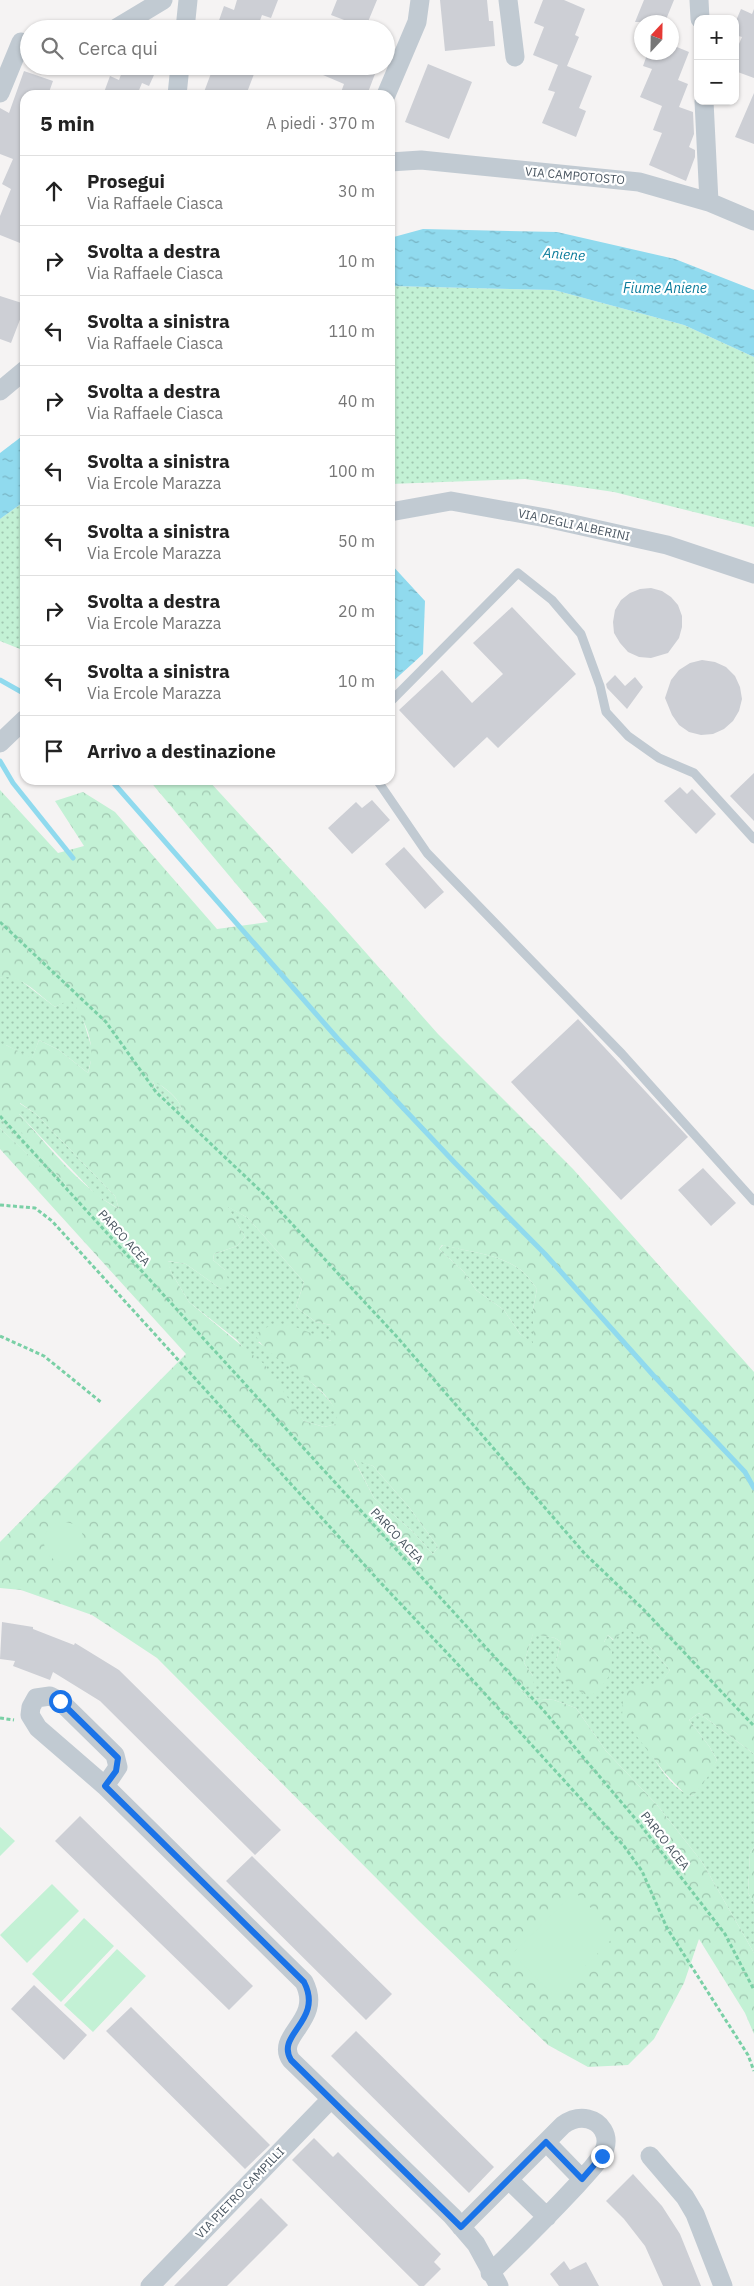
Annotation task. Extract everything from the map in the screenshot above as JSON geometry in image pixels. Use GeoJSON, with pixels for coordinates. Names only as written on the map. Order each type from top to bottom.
{"type":"FeatureCollection","features":[{"type":"Feature","properties":{"kind":"street"},"geometry":{"type":"LineString","coordinates":[[130,20],[163,0]]}},
{"type":"Feature","properties":{"kind":"street"},"geometry":{"type":"LineString","coordinates":[[186,20],[188,0]]}},
{"type":"Feature","properties":{"kind":"street"},"geometry":{"type":"LineString","coordinates":[[395,74],[417,22],[420,0]]}},
{"type":"Feature","properties":{"kind":"street"},"geometry":{"type":"LineString","coordinates":[[508,0],[515,57]]}},
{"type":"Feature","properties":{"kind":"street"},"geometry":{"type":"LineString","coordinates":[[699,0],[700,15]]}},
{"type":"Feature","properties":{"kind":"street"},"geometry":{"type":"LineString","coordinates":[[0,93],[20,44]]}},
{"type":"Feature","properties":{"kind":"street"},"geometry":{"type":"LineString","coordinates":[[178,90],[179,75]]}},
{"type":"Feature","properties":{"kind":"street"},"geometry":{"type":"LineString","coordinates":[[388,90],[394,75]]}},
{"type":"Feature","properties":{"kind":"street"},"geometry":{"type":"LineString","coordinates":[[704,105],[709,202]]}},
{"type":"Feature","properties":{"kind":"street","name":"VIA CAMPOTOSTO"},"geometry":{"type":"LineString","coordinates":[[395,162],[420,160],[639,182],[709,202],[754,221]]}},
{"type":"Feature","properties":{"kind":"street"},"geometry":{"type":"LineString","coordinates":[[0,391],[20,374]]}},
{"type":"Feature","properties":{"kind":"street","name":"VIA DEGLI ALBERINI"},"geometry":{"type":"LineString","coordinates":[[395,511],[451,501],[546,518],[667,545],[754,574]]}},
{"type":"Feature","properties":{"kind":"street"},"geometry":{"type":"LineString","coordinates":[[0,743],[20,723]]}},
{"type":"Feature","properties":{"kind":"street"},"geometry":{"type":"LineString","coordinates":[[105,1786],[118,1767],[116,1755],[60,1701],[50,1696],[36,1698],[30,1711],[32,1722],[105,1786],[304,1982],[310,2006],[290,2039],[289,2057],[330,2100],[461,2227],[476,2244],[495,2279],[605,2150],[606,2138],[599,2125],[588,2119],[574,2120],[563,2125],[461,2227]]}},
{"type":"Feature","properties":{"kind":"street","name":"VIA PIETRO CAMPILLI"},"geometry":{"type":"LineString","coordinates":[[150,2286],[330,2100]]}},
{"type":"Feature","properties":{"kind":"street"},"geometry":{"type":"LineString","coordinates":[[546,2142],[582,2179]]}},
{"type":"Feature","properties":{"kind":"street"},"geometry":{"type":"LineString","coordinates":[[650,2156],[685,2197],[695,2214],[723,2286]]}},
{"type":"Feature","properties":{"kind":"street"},"geometry":{"type":"LineString","coordinates":[[509,2180],[548,2217]]}},
{"type":"Feature","properties":{"kind":"lane"},"geometry":{"type":"LineString","coordinates":[[395,697],[518,573],[552,600],[581,634],[600,686],[606,712],[628,736],[659,758],[694,772],[754,838]]}},
{"type":"Feature","properties":{"kind":"lane"},"geometry":{"type":"LineString","coordinates":[[380,785],[427,853],[622,1054],[754,1201]]}},
{"type":"Feature","properties":{"kind":"path"},"geometry":{"type":"LineString","coordinates":[[0,922],[106,1022],[156,1092],[266,1196],[398,1338],[585,1554],[643,1609],[754,1726]]}},
{"type":"Feature","properties":{"kind":"path","name":"PARCO ACEA"},"geometry":{"type":"LineString","coordinates":[[0,1116],[544,1710],[639,1823],[725,1934],[754,1990]]}},
{"type":"Feature","properties":{"kind":"path"},"geometry":{"type":"LineString","coordinates":[[0,1205],[35,1208],[52,1221],[380,1582],[624,1846],[642,1871],[668,1928],[748,2055],[754,2071]]}},
{"type":"Feature","properties":{"kind":"path"},"geometry":{"type":"LineString","coordinates":[[0,1336],[44,1356],[102,1403]]}},
{"type":"Feature","properties":{"kind":"green space"},"geometry":{"type":"Polygon","coordinates":[[[395,286],[554,290],[684,325],[754,357],[754,527],[614,492],[525,479],[395,484],[395,286]]]}},
{"type":"Feature","properties":{"kind":"green space"},"geometry":{"type":"Polygon","coordinates":[[[20,505],[20,649],[0,641],[0,519],[20,505]]]}},
{"type":"Feature","properties":{"kind":"green space"},"geometry":{"type":"Polygon","coordinates":[[[153,785],[213,785],[328,910],[438,1034],[573,1169],[754,1372],[754,1754],[699,1713],[689,1720],[717,1760],[707,1778],[693,1796],[685,1794],[664,1772],[622,1717],[623,1699],[632,1685],[658,1686],[670,1670],[652,1649],[627,1627],[614,1640],[608,1635],[604,1642],[612,1651],[610,1672],[606,1681],[591,1696],[582,1693],[559,1676],[556,1661],[561,1642],[555,1638],[533,1634],[524,1663],[533,1676],[534,1685],[519,1688],[528,1698],[554,1700],[576,1708],[606,1751],[658,1806],[702,1862],[754,1953],[754,2034],[745,2013],[699,1939],[684,1983],[654,2039],[628,2065],[588,2067],[548,2045],[419,1921],[157,1658],[92,1615],[21,1590],[0,1588],[0,1542],[186,1354],[0,1149],[0,1128],[70,1195],[70,1190],[21,1132],[0,1118],[0,1045],[6,1045],[32,1058],[39,1040],[59,1050],[88,1073],[91,1043],[81,1016],[71,999],[55,1007],[22,982],[14,978],[0,978],[0,790],[58,853],[84,846],[55,801],[83,792],[115,812],[217,929],[268,922],[153,785]],[[153,1081],[159,1096],[166,1104],[182,1110],[174,1096],[153,1081]],[[20,1103],[19,1114],[53,1152],[91,1190],[119,1209],[115,1196],[36,1114],[20,1103]],[[228,1207],[245,1237],[237,1246],[214,1254],[213,1260],[225,1270],[229,1282],[221,1289],[186,1264],[168,1261],[171,1272],[189,1302],[264,1364],[304,1421],[324,1427],[336,1424],[335,1411],[328,1399],[317,1387],[273,1354],[255,1334],[271,1325],[293,1326],[331,1341],[331,1325],[316,1322],[296,1307],[304,1282],[248,1218],[228,1207]],[[442,1245],[439,1249],[464,1272],[476,1290],[504,1310],[520,1334],[533,1343],[533,1309],[537,1289],[524,1272],[509,1263],[491,1256],[442,1245]],[[354,1460],[374,1498],[411,1530],[433,1554],[438,1547],[409,1507],[373,1466],[354,1460]]]}},
{"type":"Feature","properties":{"kind":"green space"},"geometry":{"type":"Polygon","coordinates":[[[8,975],[20,980],[55,1007],[71,998],[82,1016],[93,1052],[88,1073],[59,1050],[39,1040],[32,1059],[6,1045],[0,1045],[0,978],[8,975]]]}},
{"type":"Feature","properties":{"kind":"green space"},"geometry":{"type":"Polygon","coordinates":[[[153,1080],[178,1101],[182,1110],[166,1104],[159,1096],[153,1080]]]}},
{"type":"Feature","properties":{"kind":"green space"},"geometry":{"type":"Polygon","coordinates":[[[19,1103],[36,1114],[115,1196],[119,1209],[96,1195],[19,1114],[19,1103]]]}},
{"type":"Feature","properties":{"kind":"green space"},"geometry":{"type":"Polygon","coordinates":[[[0,1118],[21,1131],[70,1190],[70,1196],[0,1128],[0,1118]]]}},
{"type":"Feature","properties":{"kind":"green space"},"geometry":{"type":"Polygon","coordinates":[[[227,1206],[248,1218],[304,1282],[296,1307],[316,1322],[331,1325],[331,1341],[315,1336],[258,1342],[304,1376],[327,1397],[338,1416],[337,1424],[324,1427],[304,1421],[237,1340],[189,1302],[171,1272],[167,1261],[186,1264],[221,1289],[225,1270],[213,1260],[214,1254],[237,1246],[245,1237],[227,1206]]]}},
{"type":"Feature","properties":{"kind":"green space"},"geometry":{"type":"Polygon","coordinates":[[[443,1245],[501,1259],[518,1268],[526,1275],[537,1289],[533,1309],[533,1344],[520,1334],[504,1310],[476,1290],[464,1272],[439,1249],[443,1245]]]}},
{"type":"Feature","properties":{"kind":"green space"},"geometry":{"type":"Polygon","coordinates":[[[354,1459],[373,1466],[409,1507],[438,1547],[433,1554],[411,1530],[374,1498],[354,1459]]]}},
{"type":"Feature","properties":{"kind":"green space"},"geometry":{"type":"Polygon","coordinates":[[[68,1522],[75,1525],[81,1531],[84,1542],[83,1550],[75,1559],[68,1562],[60,1562],[53,1559],[45,1550],[44,1538],[47,1531],[56,1523],[68,1522]]]}},
{"type":"Feature","properties":{"kind":"green space"},"geometry":{"type":"Polygon","coordinates":[[[627,1626],[652,1649],[670,1670],[659,1686],[647,1748],[673,1783],[679,1789],[693,1796],[717,1760],[689,1720],[699,1713],[754,1754],[754,1847],[750,1853],[748,1893],[754,1903],[754,1953],[702,1862],[658,1806],[606,1751],[576,1708],[554,1700],[528,1698],[519,1688],[533,1676],[524,1663],[533,1633],[555,1638],[561,1642],[556,1661],[604,1642],[608,1635],[613,1640],[627,1626]]]}},
{"type":"Feature","properties":{"kind":"green space"},"geometry":{"type":"Polygon","coordinates":[[[0,1827],[15,1841],[0,1856],[0,1827]]]}},
{"type":"Feature","properties":{"kind":"green space"},"geometry":{"type":"Polygon","coordinates":[[[754,1847],[754,1903],[748,1893],[750,1853],[754,1847]]]}},
{"type":"Feature","properties":{"kind":"green space"},"geometry":{"type":"Polygon","coordinates":[[[52,1884],[79,1911],[27,1963],[0,1935],[52,1884]]]}},
{"type":"Feature","properties":{"kind":"green space"},"geometry":{"type":"Polygon","coordinates":[[[575,1892],[617,1934],[555,1996],[512,1954],[575,1892]]]}},
{"type":"Feature","properties":{"kind":"green space"},"geometry":{"type":"Polygon","coordinates":[[[84,1918],[114,1946],[61,2002],[32,1974],[84,1918]]]}},
{"type":"Feature","properties":{"kind":"green space"},"geometry":{"type":"Polygon","coordinates":[[[117,1949],[146,1976],[93,2032],[64,2005],[117,1949]]]}},
{"type":"Feature","properties":{"kind":"water","name":"Fiume Aniene"},"geometry":{"type":"Polygon","coordinates":[[[423,229],[557,232],[675,259],[754,290],[754,357],[684,325],[554,290],[395,286],[395,237],[423,229]]]}},
{"type":"Feature","properties":{"kind":"water"},"geometry":{"type":"Polygon","coordinates":[[[20,438],[20,505],[0,519],[0,453],[20,438]]]}},
{"type":"Feature","properties":{"kind":"water"},"geometry":{"type":"Polygon","coordinates":[[[395,568],[425,601],[423,654],[395,679],[395,568]]]}},
{"type":"Feature","properties":{"kind":"building"},"geometry":{"type":"Polygon","coordinates":[[[237,0],[278,0],[271,18],[262,15],[260,20],[219,20],[224,6],[234,10],[237,0]]]}},
{"type":"Feature","properties":{"kind":"building"},"geometry":{"type":"Polygon","coordinates":[[[337,0],[377,0],[369,20],[344,20],[331,15],[337,0]]]}},
{"type":"Feature","properties":{"kind":"building"},"geometry":{"type":"Polygon","coordinates":[[[440,0],[487,0],[489,21],[493,21],[495,46],[445,51],[440,0]]]}},
{"type":"Feature","properties":{"kind":"building"},"geometry":{"type":"Polygon","coordinates":[[[543,0],[564,0],[585,9],[575,35],[579,37],[567,66],[592,76],[579,108],[586,111],[576,137],[542,123],[555,92],[548,90],[558,65],[533,55],[544,27],[534,23],[543,0]]]}},
{"type":"Feature","properties":{"kind":"building"},"geometry":{"type":"Polygon","coordinates":[[[644,0],[674,0],[668,15],[638,15],[644,0]]]}},
{"type":"Feature","properties":{"kind":"building"},"geometry":{"type":"Polygon","coordinates":[[[741,9],[752,14],[754,9],[754,78],[739,72],[739,44],[742,37],[739,36],[738,15],[741,9]]]}},
{"type":"Feature","properties":{"kind":"building"},"geometry":{"type":"Polygon","coordinates":[[[679,48],[689,52],[678,80],[688,84],[679,107],[693,112],[694,134],[689,147],[695,150],[695,157],[686,181],[649,165],[662,133],[653,130],[662,106],[640,97],[652,69],[643,66],[645,60],[679,60],[679,48]]]}},
{"type":"Feature","properties":{"kind":"building"},"geometry":{"type":"Polygon","coordinates":[[[428,64],[472,82],[449,139],[405,122],[428,64]]]}},
{"type":"Feature","properties":{"kind":"building"},"geometry":{"type":"Polygon","coordinates":[[[23,75],[36,75],[53,81],[50,90],[20,90],[20,243],[0,235],[0,216],[11,189],[2,184],[13,159],[0,154],[0,108],[9,113],[23,75]]]}},
{"type":"Feature","properties":{"kind":"building"},"geometry":{"type":"Polygon","coordinates":[[[121,75],[154,75],[149,86],[142,83],[139,90],[105,90],[110,76],[119,80],[121,75]]]}},
{"type":"Feature","properties":{"kind":"building"},"geometry":{"type":"Polygon","coordinates":[[[210,75],[254,75],[248,90],[205,90],[210,75]]]}},
{"type":"Feature","properties":{"kind":"building"},"geometry":{"type":"Polygon","coordinates":[[[323,75],[375,75],[369,90],[342,90],[344,84],[323,75]]]}},
{"type":"Feature","properties":{"kind":"building"},"geometry":{"type":"Polygon","coordinates":[[[754,93],[754,144],[735,137],[754,93]]]}},
{"type":"Feature","properties":{"kind":"building"},"geometry":{"type":"Polygon","coordinates":[[[0,296],[20,302],[20,320],[11,343],[0,339],[0,296]]]}},
{"type":"Feature","properties":{"kind":"building"},"geometry":{"type":"Polygon","coordinates":[[[651,588],[662,591],[678,605],[682,616],[682,627],[679,638],[668,653],[651,658],[639,657],[628,652],[614,633],[615,610],[621,600],[630,593],[640,589],[651,588]]]}},
{"type":"Feature","properties":{"kind":"building"},"geometry":{"type":"Polygon","coordinates":[[[512,607],[576,674],[498,748],[487,737],[454,768],[399,710],[442,670],[472,703],[503,674],[473,643],[512,607]]]}},
{"type":"Feature","properties":{"kind":"building"},"geometry":{"type":"Polygon","coordinates":[[[702,660],[715,662],[726,667],[735,676],[740,687],[742,699],[739,711],[733,721],[724,729],[713,734],[701,735],[689,732],[679,725],[672,715],[665,698],[671,680],[679,670],[690,663],[702,660]]]}},
{"type":"Feature","properties":{"kind":"building"},"geometry":{"type":"Polygon","coordinates":[[[615,675],[625,686],[635,677],[643,687],[627,709],[607,688],[606,684],[615,675]]]}},
{"type":"Feature","properties":{"kind":"building"},"geometry":{"type":"Polygon","coordinates":[[[754,773],[754,821],[730,796],[754,773]]]}},
{"type":"Feature","properties":{"kind":"building"},"geometry":{"type":"Polygon","coordinates":[[[680,787],[687,794],[692,789],[716,814],[696,834],[664,801],[680,787]]]}},
{"type":"Feature","properties":{"kind":"building"},"geometry":{"type":"Polygon","coordinates":[[[372,800],[390,820],[352,854],[328,828],[356,802],[362,808],[372,800]]]}},
{"type":"Feature","properties":{"kind":"building"},"geometry":{"type":"Polygon","coordinates":[[[404,847],[444,892],[425,909],[385,864],[404,847]]]}},
{"type":"Feature","properties":{"kind":"building"},"geometry":{"type":"Polygon","coordinates":[[[578,1019],[688,1137],[621,1200],[511,1082],[578,1019]]]}},
{"type":"Feature","properties":{"kind":"building"},"geometry":{"type":"Polygon","coordinates":[[[703,1168],[736,1203],[711,1226],[678,1190],[703,1168]]]}},
{"type":"Feature","properties":{"kind":"building"},"geometry":{"type":"Polygon","coordinates":[[[2,1622],[33,1627],[33,1629],[74,1645],[75,1643],[119,1670],[281,1830],[255,1855],[100,1701],[53,1672],[50,1680],[13,1666],[15,1661],[0,1659],[2,1622]]]}},
{"type":"Feature","properties":{"kind":"building"},"geometry":{"type":"Polygon","coordinates":[[[80,1816],[253,1986],[229,2010],[55,1841],[80,1816]]]}},
{"type":"Feature","properties":{"kind":"building"},"geometry":{"type":"Polygon","coordinates":[[[252,1856],[392,1994],[366,2020],[226,1881],[252,1856]]]}},
{"type":"Feature","properties":{"kind":"building"},"geometry":{"type":"Polygon","coordinates":[[[34,1985],[87,2035],[64,2060],[11,2009],[34,1985]]]}},
{"type":"Feature","properties":{"kind":"building"},"geometry":{"type":"Polygon","coordinates":[[[131,2007],[270,2145],[245,2169],[106,2031],[131,2007]]]}},
{"type":"Feature","properties":{"kind":"building"},"geometry":{"type":"Polygon","coordinates":[[[356,2031],[494,2167],[469,2193],[331,2056],[356,2031]]]}},
{"type":"Feature","properties":{"kind":"building"},"geometry":{"type":"Polygon","coordinates":[[[314,2138],[333,2157],[338,2152],[441,2254],[434,2262],[441,2269],[424,2286],[419,2286],[292,2160],[314,2138]]]}},
{"type":"Feature","properties":{"kind":"building"},"geometry":{"type":"Polygon","coordinates":[[[633,2174],[662,2206],[680,2234],[701,2286],[663,2286],[645,2246],[624,2219],[606,2201],[633,2174]]]}},
{"type":"Feature","properties":{"kind":"building"},"geometry":{"type":"Polygon","coordinates":[[[261,2198],[288,2225],[227,2286],[174,2286],[261,2198]]]}},
{"type":"Feature","properties":{"kind":"building"},"geometry":{"type":"Polygon","coordinates":[[[564,2261],[570,2270],[586,2262],[599,2286],[559,2286],[550,2274],[564,2261]]]}},
{"type":"Feature","properties":{"kind":"waterway"},"geometry":{"type":"LineString","coordinates":[[0,680],[20,691]]}},
{"type":"Feature","properties":{"kind":"waterway"},"geometry":{"type":"LineString","coordinates":[[0,761],[13,783],[73,858]]}},
{"type":"Feature","properties":{"kind":"waterway"},"geometry":{"type":"LineString","coordinates":[[115,785],[338,1039],[455,1163],[545,1254],[653,1375],[745,1472],[754,1488]]}},
{"type":"Feature","properties":{"kind":"route"},"geometry":{"type":"LineString","coordinates":[[60,1701],[118,1758],[118,1767],[105,1786],[304,1982],[310,2006],[288,2044],[289,2057],[294,2064],[452,2216],[461,2227],[546,2142],[582,2179],[602,2156]]}},
{"type":"Feature","properties":{"kind":"water label","name":"Aniene"},"geometry":{"type":"Point","coordinates":[564,254]}}]}
